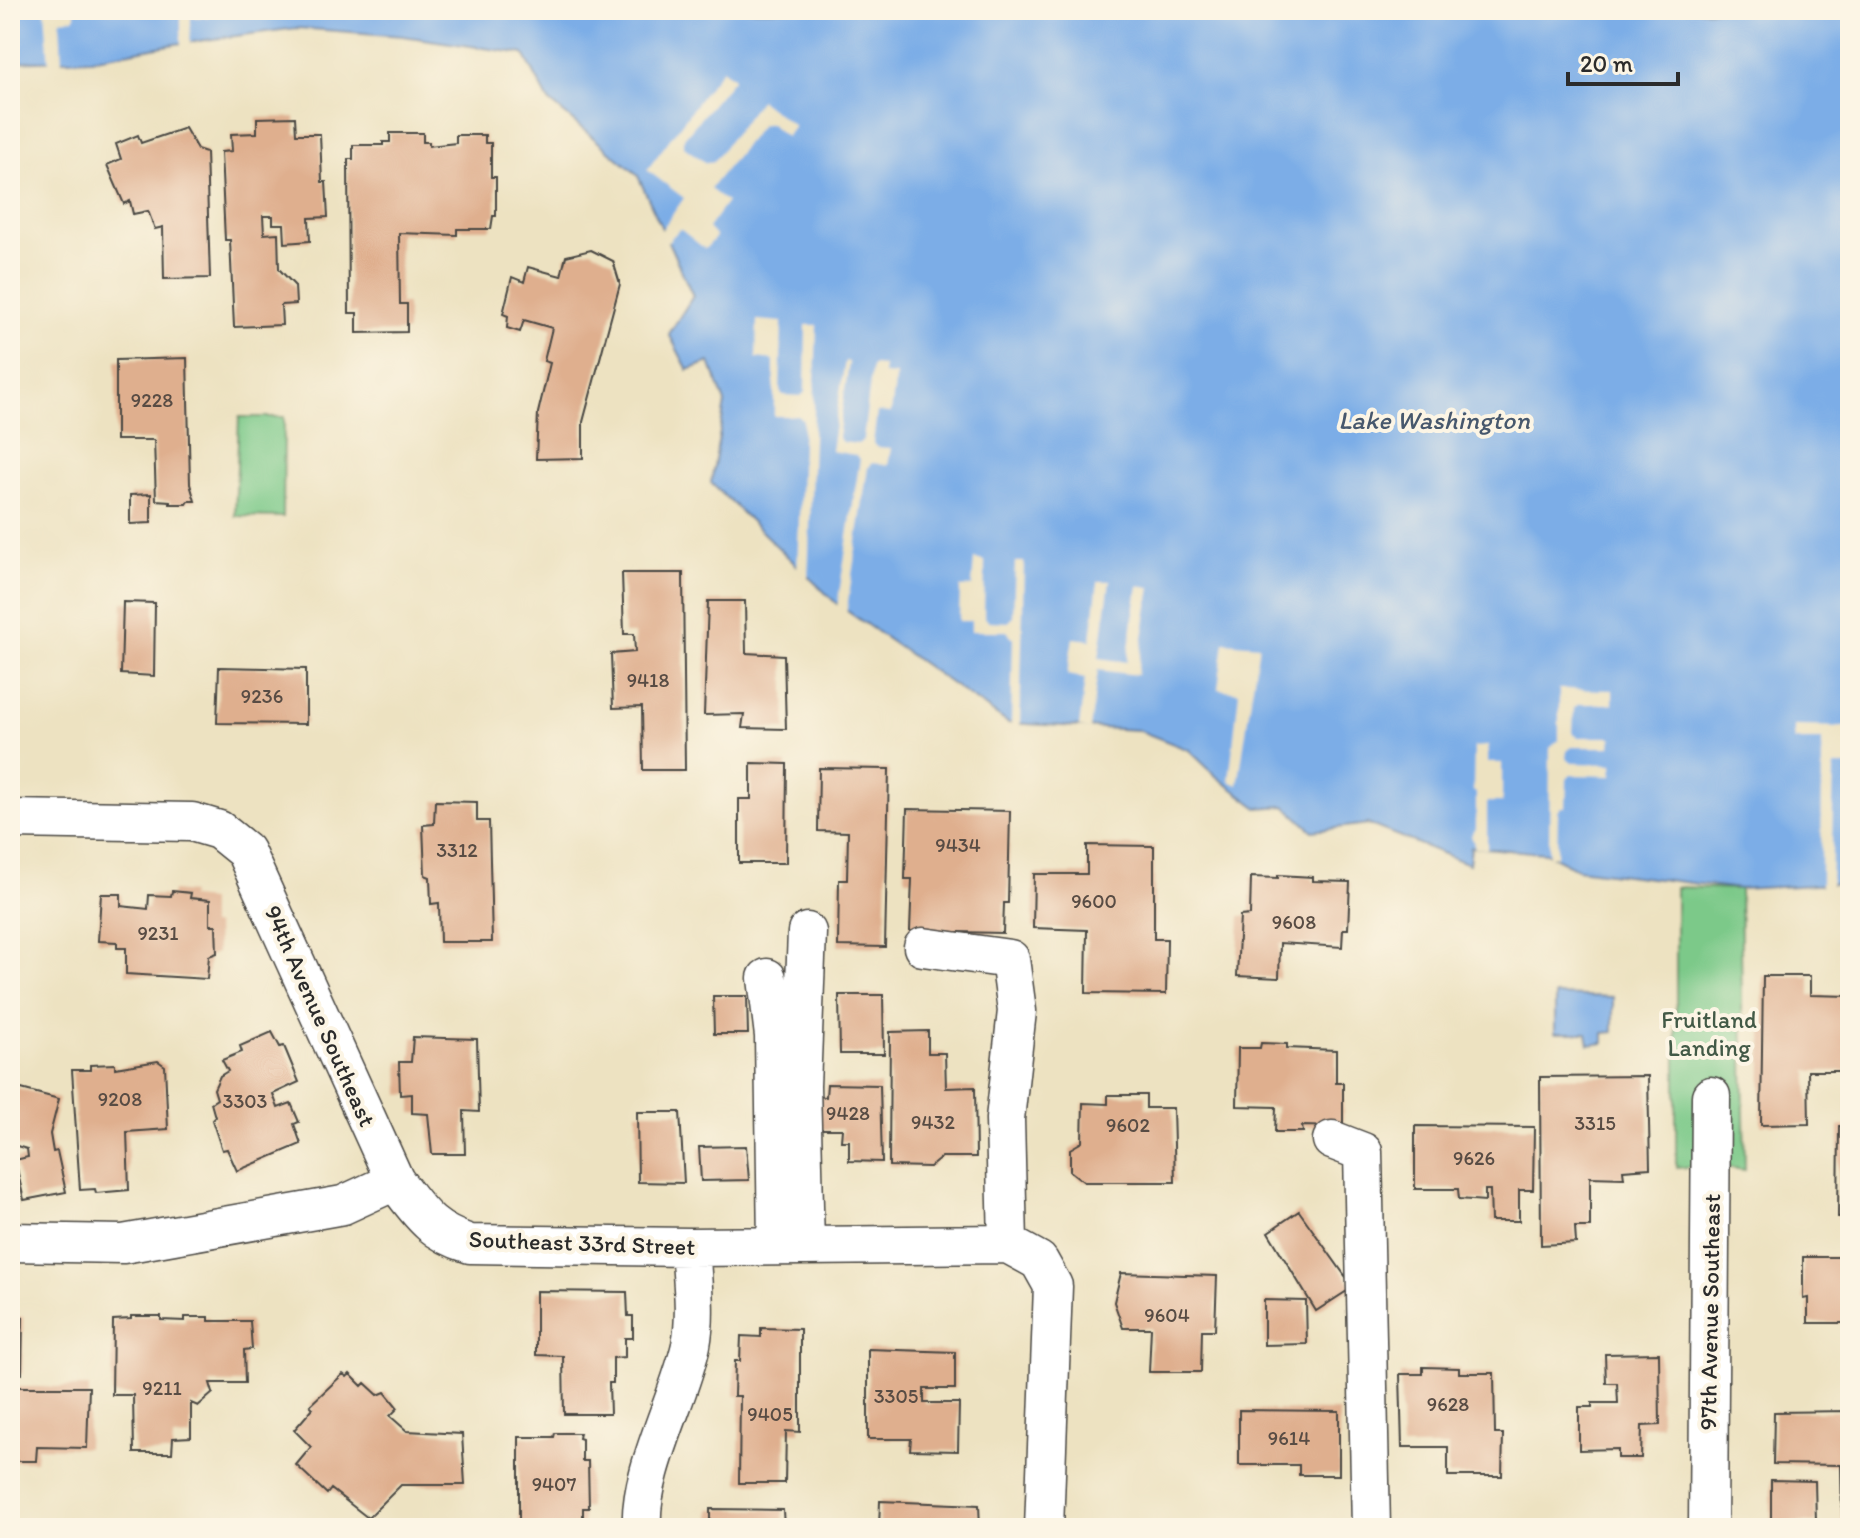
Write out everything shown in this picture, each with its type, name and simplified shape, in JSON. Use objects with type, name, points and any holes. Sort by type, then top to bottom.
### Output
[{"type":"street","name":"94th Avenue Southeast","points":[[10,819],[192,822],[219,830],[245,851],[395,1181]]},
{"type":"street","points":[[791,1246],[807,932]]},
{"type":"street","points":[[923,947],[1010,959],[1017,1011],[1005,1119],[1024,1253],[1053,1286],[1044,1528]]},
{"type":"street","points":[[767,978],[791,1246]]},
{"type":"street","name":"97th Avenue Southeast","points":[[1708,1528],[1711,1096]]},
{"type":"street","points":[[1332,1140],[1363,1152],[1371,1528]]},
{"type":"street","points":[[10,1242],[123,1244],[343,1205],[395,1181]]},
{"type":"street","name":"Southeast 33rd Street","points":[[395,1181],[428,1223],[450,1238],[470,1244],[791,1246],[1024,1253]]},
{"type":"street","points":[[642,1528],[645,1490],[690,1346],[694,1318],[690,1247]]},
{"type":"green space","points":[[239,417],[284,417],[283,517],[235,516]]},
{"type":"green space","name":"Fruitland Landing","points":[[1676,887],[1740,889],[1745,1170],[1712,1165],[1676,1168]]},
{"type":"water","name":"Lake Washington","points":[[10,10],[1850,10],[1850,883],[1740,889],[1577,869],[1546,853],[1471,847],[1469,864],[1368,824],[1313,831],[1285,806],[1258,808],[1217,777],[1189,750],[1138,730],[1008,723],[837,604],[711,483],[725,403],[710,362],[688,370],[669,334],[693,296],[637,174],[549,101],[524,54],[403,36],[297,28],[91,59],[10,62]]},
{"type":"water","points":[[1555,995],[1613,997],[1613,1032],[1604,1033],[1604,1043],[1589,1045],[1587,1033],[1555,1033]]},
{"type":"pier","points":[[45,10],[75,10],[75,18],[60,20],[62,64],[49,65]]},
{"type":"pier","points":[[181,10],[208,10],[208,17],[191,17],[190,46],[181,47]]},
{"type":"pier","points":[[722,69],[734,78],[684,138],[684,147],[706,163],[713,162],[760,100],[794,126],[786,137],[769,123],[761,125],[710,189],[727,202],[708,228],[716,237],[705,249],[680,229],[667,242],[660,232],[684,198],[647,170]]},
{"type":"pier","points":[[757,320],[782,322],[780,391],[783,395],[801,396],[805,392],[806,325],[817,325],[808,581],[797,571],[803,420],[798,416],[774,416],[774,360],[756,358]]},
{"type":"pier","points":[[845,361],[849,362],[838,437],[842,442],[858,444],[863,440],[872,365],[884,366],[883,374],[896,375],[891,413],[877,412],[873,443],[876,447],[891,448],[888,465],[872,463],[868,467],[846,615],[837,607],[860,459],[856,455],[831,451]]},
{"type":"pier","points":[[974,559],[985,561],[984,616],[988,621],[1008,622],[1013,616],[1015,562],[1024,562],[1020,726],[1011,725],[1013,638],[1007,631],[971,631],[971,621],[959,621],[960,587],[972,586]]},
{"type":"pier","points":[[1098,581],[1110,581],[1099,658],[1127,662],[1138,586],[1151,587],[1137,675],[1098,670],[1090,729],[1079,727],[1085,678],[1067,675],[1073,638],[1091,640]]},
{"type":"pier","points":[[1224,642],[1259,645],[1238,785],[1229,781],[1239,692],[1218,689]]},
{"type":"pier","points":[[1559,689],[1613,690],[1613,704],[1579,704],[1574,708],[1573,733],[1578,737],[1612,737],[1611,747],[1572,747],[1567,751],[1566,758],[1572,763],[1612,764],[1612,776],[1571,775],[1567,779],[1566,807],[1561,807],[1558,812],[1557,856],[1549,856],[1550,748],[1559,740]]},
{"type":"pier","points":[[1794,726],[1850,727],[1850,766],[1834,766],[1831,888],[1821,889],[1822,740],[1794,740]]},
{"type":"pier","points":[[1488,746],[1488,763],[1502,763],[1502,802],[1487,802],[1487,849],[1475,848],[1471,835],[1476,829],[1474,747]]},
{"type":"building","points":[[295,117],[296,134],[320,134],[322,182],[326,182],[328,217],[309,218],[310,241],[285,243],[284,224],[273,224],[273,216],[263,216],[264,234],[278,233],[279,269],[295,286],[296,304],[281,305],[282,325],[234,327],[230,240],[225,240],[221,152],[232,151],[231,134],[257,133],[257,118]]},
{"type":"building","points":[[185,128],[197,149],[206,152],[210,278],[164,279],[163,227],[155,229],[148,211],[133,214],[130,201],[124,204],[107,165],[121,159],[116,144],[138,135],[141,143]]},
{"type":"building","points":[[390,133],[423,133],[423,142],[429,142],[429,146],[456,143],[456,135],[485,135],[485,143],[491,143],[491,177],[496,177],[496,216],[493,216],[491,229],[457,229],[457,235],[399,233],[400,304],[407,304],[407,332],[357,333],[357,313],[349,313],[348,159],[353,159],[353,145],[383,145],[383,142],[390,142]]},
{"type":"building","points":[[591,250],[613,261],[620,284],[583,422],[583,458],[536,459],[538,413],[550,363],[544,361],[552,328],[524,320],[520,332],[507,328],[508,316],[503,314],[512,277],[524,282],[528,267],[561,276],[566,256]]},
{"type":"building","points":[[187,358],[190,484],[195,501],[170,504],[170,501],[156,500],[154,440],[116,440],[116,360]]},
{"type":"building","points":[[151,494],[151,523],[130,524],[130,495]]},
{"type":"building","points":[[622,573],[683,573],[685,770],[643,770],[642,707],[613,708],[611,654],[635,652],[634,634],[624,634]]},
{"type":"building","points":[[708,601],[745,601],[746,653],[784,655],[786,729],[742,728],[744,714],[704,715]]},
{"type":"building","points":[[123,602],[155,603],[154,676],[121,674]]},
{"type":"building","points":[[219,667],[306,669],[306,724],[217,723]]},
{"type":"building","points":[[751,763],[787,764],[786,863],[739,863],[739,799],[751,799]]},
{"type":"building","points":[[819,768],[889,769],[885,947],[838,946],[839,880],[847,880],[848,832],[818,831]]},
{"type":"building","points":[[435,801],[477,802],[477,821],[489,821],[492,942],[440,942],[439,903],[431,904],[430,877],[425,875],[423,825],[434,824]]},
{"type":"building","points":[[907,809],[1010,811],[1008,903],[1004,903],[1003,933],[910,931],[912,879],[905,879]]},
{"type":"building","points":[[1087,845],[1154,846],[1154,939],[1167,939],[1166,994],[1086,993],[1087,930],[1033,928],[1034,874],[1087,874]]},
{"type":"building","points":[[1278,875],[1313,877],[1313,881],[1350,882],[1348,929],[1343,929],[1342,947],[1280,943],[1279,978],[1237,976],[1240,916],[1250,915],[1251,877],[1278,878]]},
{"type":"building","points":[[172,891],[191,893],[190,898],[210,900],[210,925],[216,925],[217,953],[209,956],[207,979],[126,974],[126,948],[117,948],[117,942],[98,941],[101,894],[121,894],[121,906],[148,909],[149,895],[171,896]]},
{"type":"building","points":[[1763,976],[1810,976],[1810,995],[1850,996],[1850,1218],[1838,1218],[1839,1126],[1847,1126],[1847,1071],[1808,1071],[1809,1124],[1761,1125]]},
{"type":"building","points":[[839,995],[883,995],[884,1054],[840,1054]]},
{"type":"building","points":[[713,996],[747,996],[748,1034],[714,1034]]},
{"type":"building","points":[[928,1031],[928,1053],[945,1053],[946,1088],[975,1087],[976,1157],[942,1157],[930,1167],[889,1166],[890,1032]]},
{"type":"building","points":[[272,1032],[280,1047],[284,1046],[299,1082],[273,1094],[278,1108],[291,1103],[299,1122],[294,1124],[301,1144],[237,1171],[227,1149],[222,1150],[212,1120],[215,1117],[211,1103],[217,1099],[214,1089],[220,1076],[228,1071],[222,1060],[242,1052],[240,1046]]},
{"type":"building","points":[[413,1037],[477,1039],[479,1112],[464,1111],[465,1154],[432,1154],[428,1114],[412,1113],[412,1094],[400,1095],[399,1062],[411,1062]]},
{"type":"building","points":[[1261,1043],[1287,1044],[1287,1048],[1336,1050],[1336,1083],[1343,1083],[1343,1127],[1302,1126],[1303,1132],[1275,1132],[1276,1107],[1237,1106],[1238,1048],[1260,1048]]},
{"type":"building","points":[[158,1061],[165,1066],[168,1129],[127,1132],[129,1190],[96,1193],[95,1189],[80,1190],[72,1070],[90,1070],[90,1065],[115,1064],[115,1068]]},
{"type":"building","points":[[1648,1076],[1650,1168],[1623,1170],[1624,1178],[1590,1177],[1590,1227],[1575,1227],[1576,1243],[1541,1245],[1540,1077]]},
{"type":"building","points":[[827,1084],[880,1085],[882,1162],[849,1161],[849,1141],[841,1141],[842,1129],[815,1129],[814,1096],[826,1097]]},
{"type":"building","points":[[10,1086],[59,1099],[50,1134],[66,1192],[24,1200],[15,1160],[28,1157],[27,1149],[10,1144]]},
{"type":"building","points":[[1108,1095],[1146,1095],[1146,1108],[1173,1108],[1175,1182],[1084,1182],[1070,1171],[1070,1149],[1082,1142],[1083,1103],[1108,1104]]},
{"type":"building","points":[[637,1112],[680,1112],[684,1183],[638,1182]]},
{"type":"building","points":[[1415,1126],[1534,1127],[1533,1190],[1519,1190],[1519,1221],[1491,1221],[1490,1190],[1485,1190],[1485,1201],[1459,1199],[1458,1189],[1415,1189]]},
{"type":"building","points":[[746,1146],[749,1180],[701,1181],[699,1147]]},
{"type":"building","points":[[1299,1211],[1353,1287],[1316,1311],[1268,1232]]},
{"type":"building","points":[[1847,1239],[1850,1239],[1850,1323],[1808,1323],[1808,1298],[1803,1299],[1803,1257],[1847,1257]]},
{"type":"building","points":[[1121,1273],[1217,1276],[1215,1330],[1202,1330],[1201,1372],[1149,1372],[1151,1328],[1123,1328],[1114,1302]]},
{"type":"building","points":[[536,1291],[627,1292],[628,1316],[633,1316],[633,1338],[625,1338],[625,1357],[613,1358],[613,1383],[609,1383],[610,1414],[564,1414],[563,1356],[536,1355]]},
{"type":"building","points":[[1264,1300],[1306,1301],[1307,1344],[1264,1345]]},
{"type":"building","points":[[131,1316],[161,1316],[161,1320],[185,1321],[185,1317],[209,1317],[209,1321],[250,1321],[252,1349],[244,1350],[245,1383],[210,1383],[213,1393],[198,1406],[191,1403],[191,1437],[173,1438],[172,1453],[134,1453],[133,1395],[112,1395],[113,1320],[131,1319]]},
{"type":"building","points":[[10,1317],[23,1317],[22,1374],[10,1373]]},
{"type":"building","points":[[761,1328],[800,1329],[800,1432],[786,1431],[785,1483],[739,1483],[740,1396],[734,1396],[735,1361],[740,1361],[741,1336],[761,1337]]},
{"type":"building","points":[[868,1349],[955,1352],[955,1389],[924,1389],[924,1403],[959,1403],[958,1451],[910,1450],[911,1439],[868,1439]]},
{"type":"building","points":[[1659,1353],[1660,1425],[1642,1426],[1641,1458],[1618,1458],[1618,1449],[1579,1450],[1579,1407],[1592,1407],[1592,1403],[1618,1403],[1617,1383],[1606,1383],[1605,1354]]},
{"type":"building","points":[[1423,1367],[1459,1368],[1459,1373],[1494,1373],[1495,1434],[1503,1434],[1502,1476],[1448,1476],[1448,1447],[1402,1447],[1400,1374],[1423,1374]]},
{"type":"building","points":[[343,1374],[347,1377],[350,1374],[362,1386],[365,1383],[378,1395],[385,1392],[398,1408],[390,1416],[407,1431],[462,1434],[465,1485],[401,1485],[368,1518],[331,1489],[327,1494],[296,1465],[311,1447],[294,1430],[313,1408],[310,1405]]},
{"type":"building","points":[[10,1387],[89,1387],[87,1448],[37,1447],[36,1461],[10,1461]]},
{"type":"building","points":[[1239,1410],[1339,1411],[1339,1475],[1299,1475],[1299,1465],[1239,1465]]},
{"type":"building","points":[[1850,1411],[1850,1519],[1842,1519],[1841,1465],[1773,1464],[1774,1412]]},
{"type":"building","points":[[555,1433],[580,1433],[579,1438],[582,1439],[582,1461],[588,1461],[589,1508],[583,1508],[583,1528],[519,1528],[519,1437],[554,1437]]},
{"type":"building","points":[[1771,1480],[1815,1481],[1816,1523],[1771,1522]]},
{"type":"building","points":[[880,1501],[979,1505],[980,1528],[879,1528]]},
{"type":"building","points":[[710,1509],[783,1510],[784,1528],[710,1528]]}]
